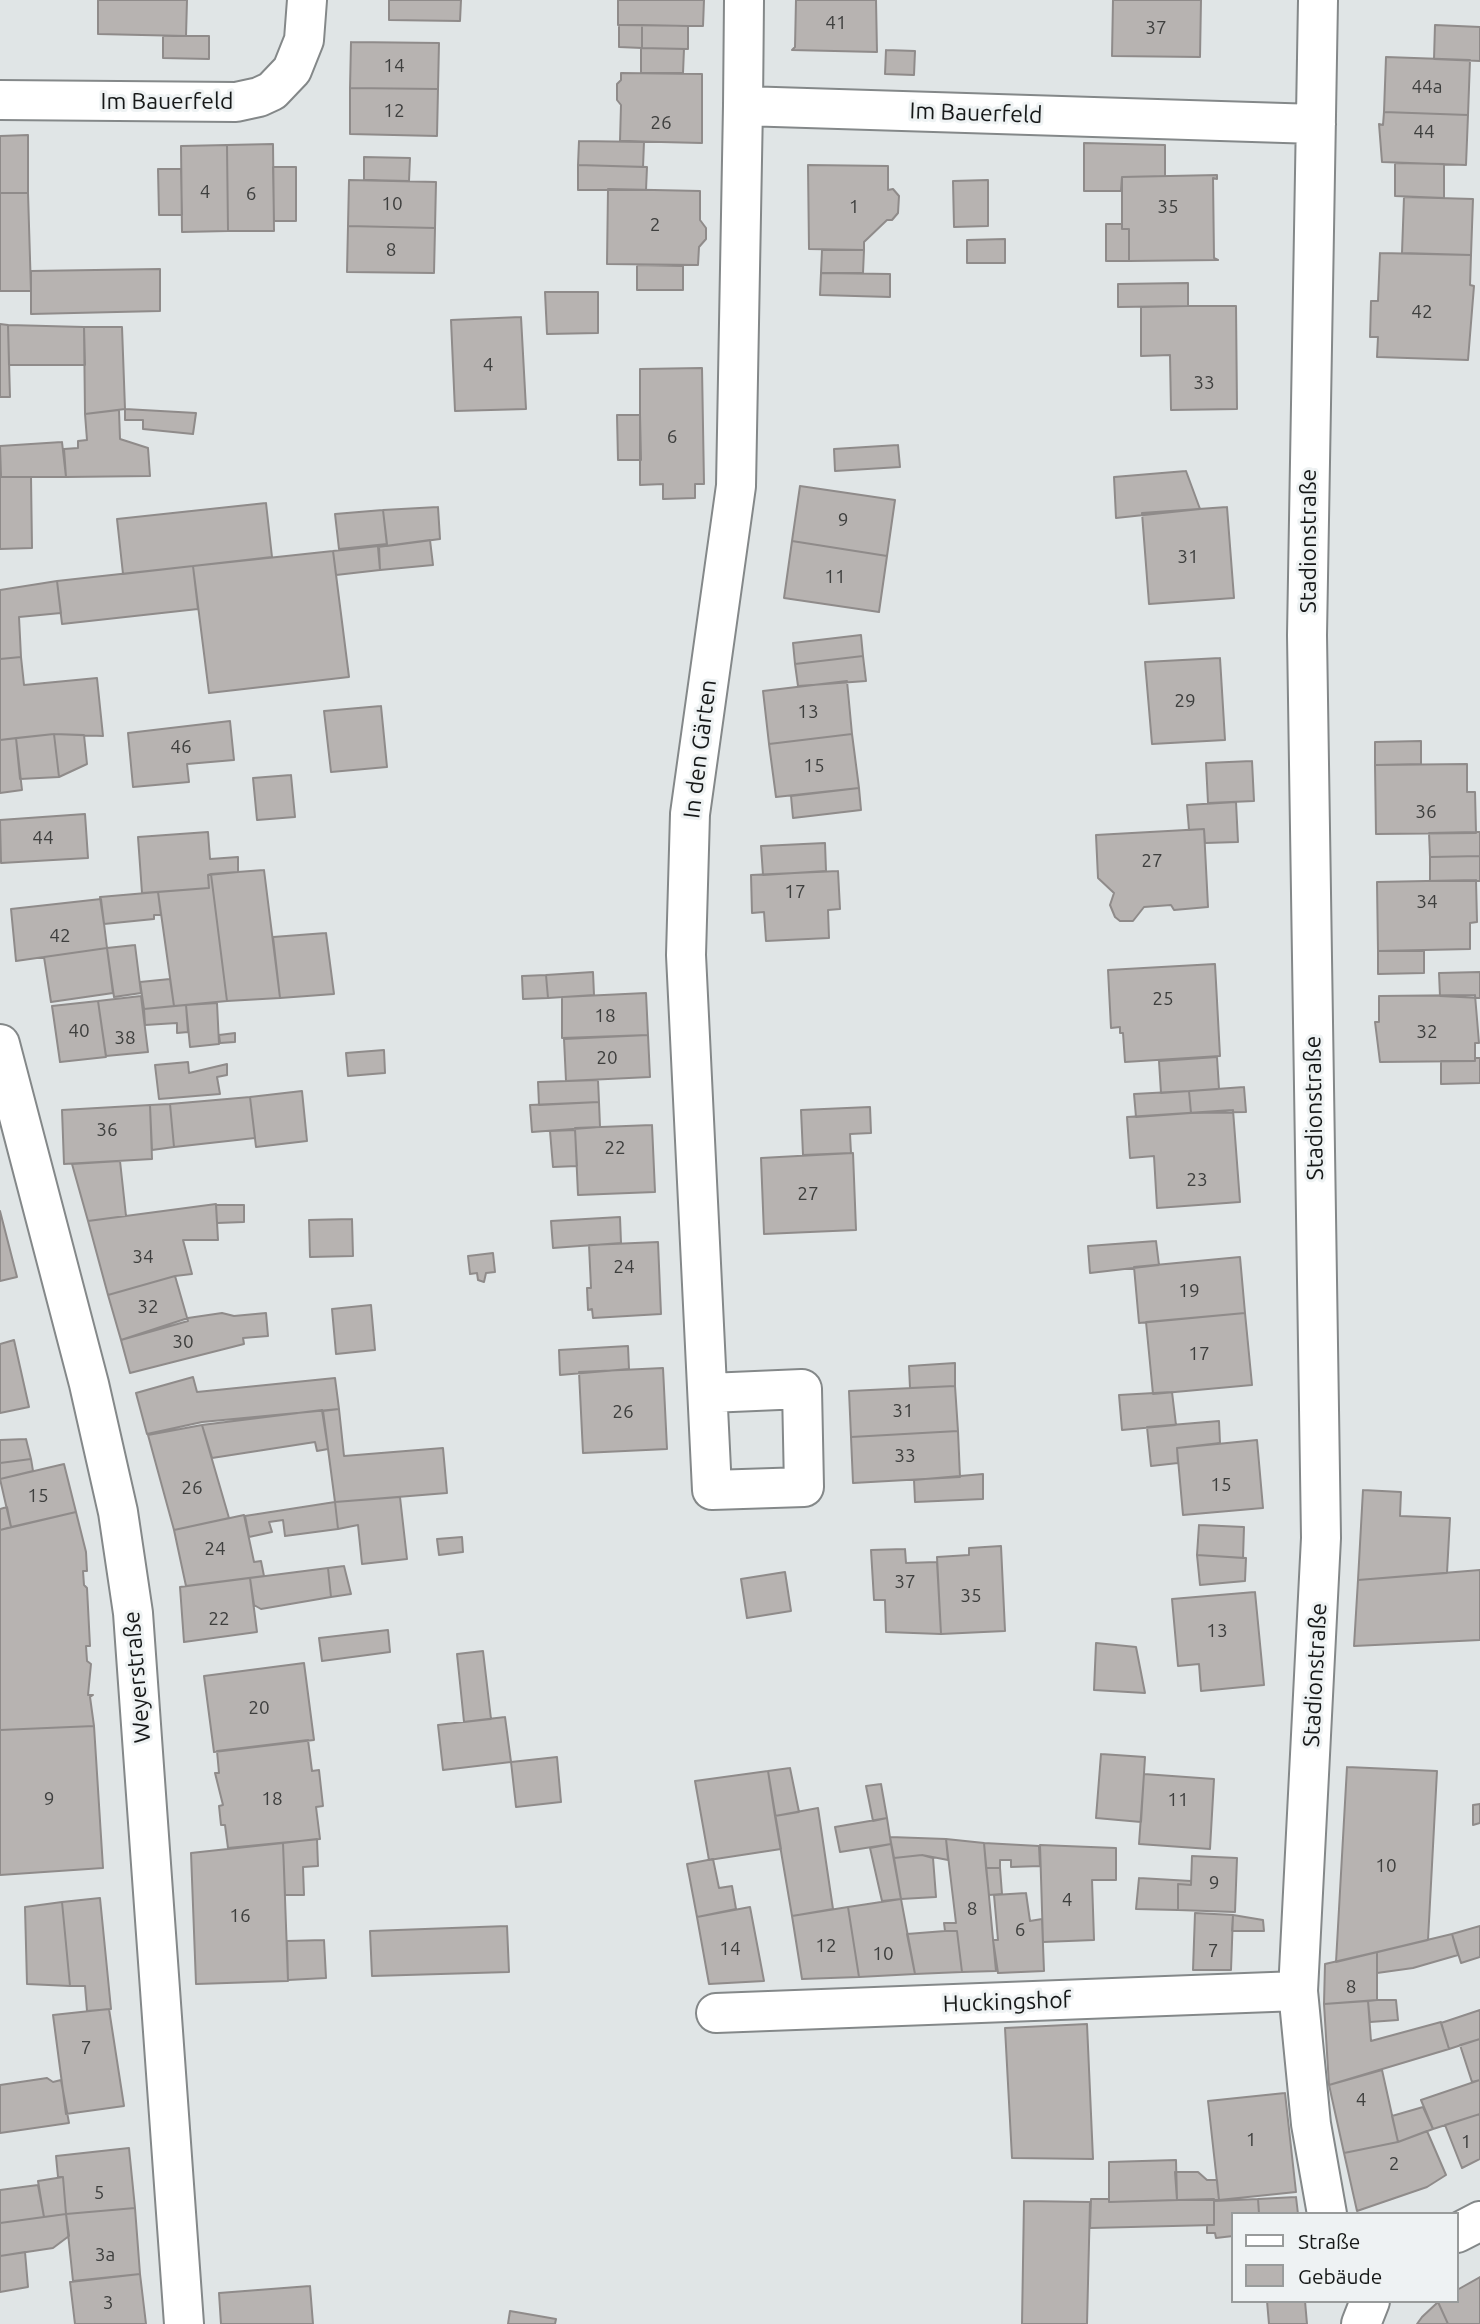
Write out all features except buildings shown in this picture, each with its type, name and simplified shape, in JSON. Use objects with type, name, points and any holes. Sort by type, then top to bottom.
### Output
[{"type":"street","name":"Im Bauerfeld","points":[[0,100],[236,102],[259,97],[272,91],[292,70],[304,40],[307,0]]},
{"type":"street","points":[[743,106],[744,0]]},
{"type":"street","name":"Stadionstraße","points":[[1318,0],[1307,635],[1321,1538],[1298,1991],[1311,2124],[1327,2212]]},
{"type":"street","name":"Im Bauerfeld","points":[[743,106],[1315,124]]},
{"type":"street","name":"In den Gärten","points":[[709,1393],[686,955],[686,884],[696,765],[736,486],[743,106]]},
{"type":"street","name":"Weyerstraße","points":[[0,1044],[89,1384],[118,1512],[133,1613],[184,2324]]},
{"type":"street","name":"Huckingshof","points":[[716,2013],[1298,1991]]},
{"type":"street","points":[[1459,2232],[1480,2221]]},
{"type":"street","points":[[1361,2324],[1369,2303]]}]
